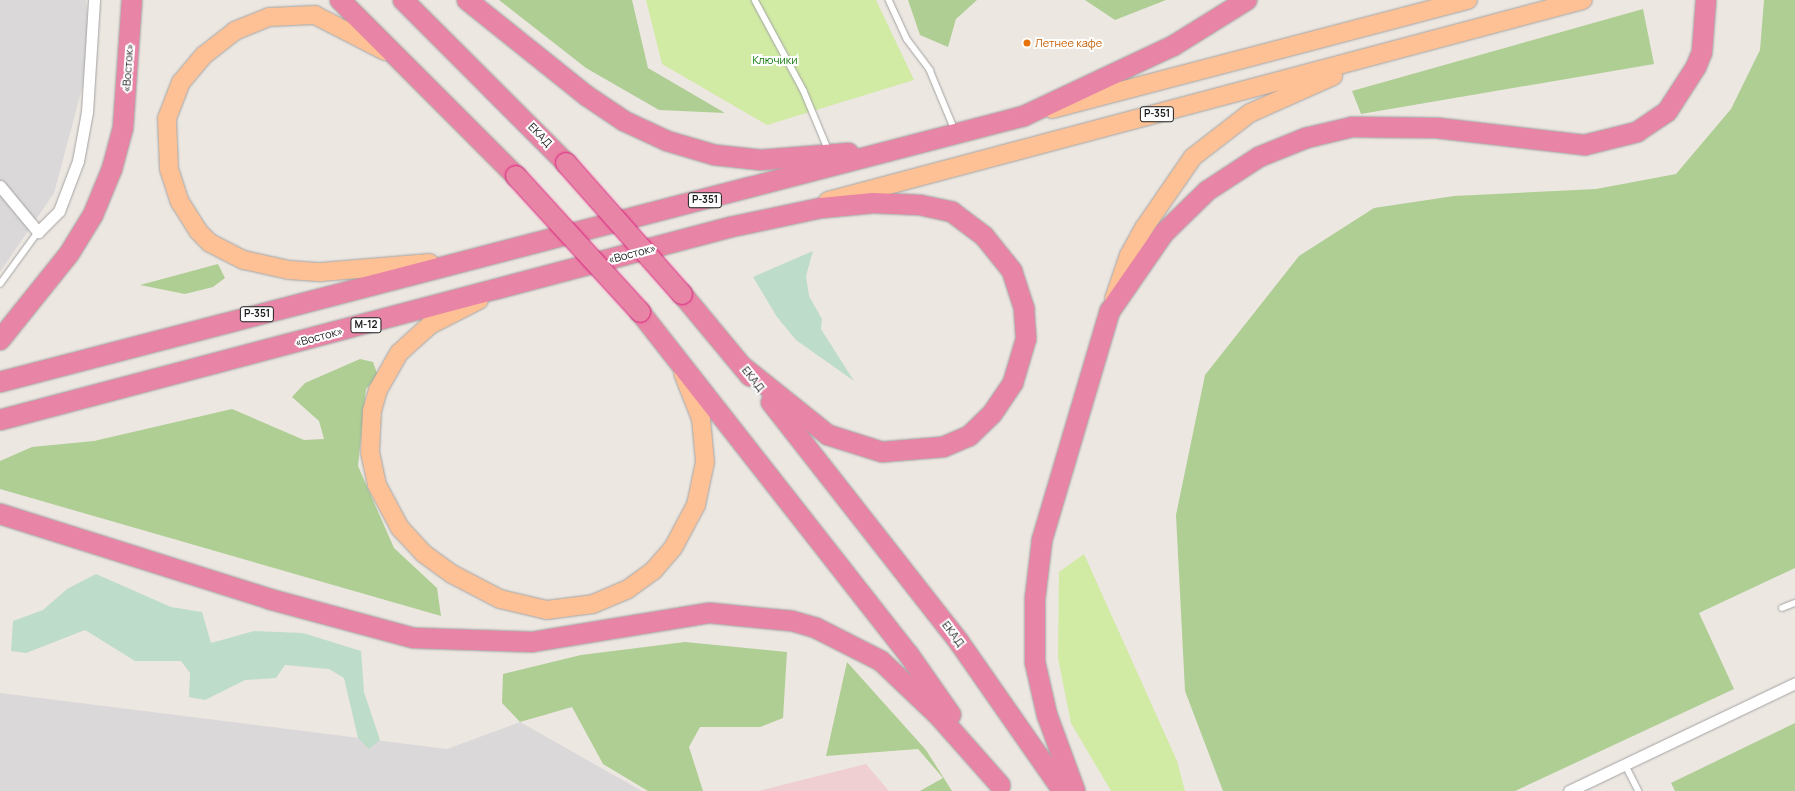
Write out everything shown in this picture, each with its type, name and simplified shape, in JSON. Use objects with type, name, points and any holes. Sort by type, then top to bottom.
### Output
[{"type":"highway","name":"«Восток»","points":[[0,340],[69,254],[92,215],[112,169],[123,128],[132,0]]},
{"type":"highway","points":[[340,0],[516,176],[660,335],[909,655],[1002,788]]},
{"type":"highway","name":"ЕКАД","points":[[404,0],[566,162],[682,294],[742,366],[960,642],[1063,791]]},
{"type":"highway","points":[[467,0],[581,92],[624,122],[667,141],[715,155],[761,160],[832,161],[896,150],[1024,116],[1173,46],[1247,0]]},
{"type":"highway","points":[[1075,791],[1047,715],[1035,662],[1035,599],[1042,540],[1110,311],[1164,233],[1207,191],[1259,157],[1306,138],[1352,127],[1391,126],[1585,145],[1637,132],[1667,112],[1696,67],[1702,52],[1706,0]]},
{"type":"highway","name":"Р-351","points":[[0,382],[832,161]]},
{"type":"highway","name":"«Восток»","points":[[0,420],[543,278],[730,227],[821,208],[873,203],[920,205],[952,212],[984,236],[1012,271],[1024,309],[1026,339],[1013,383],[992,414],[969,436],[943,447],[882,452],[828,435],[742,366]]},
{"type":"highway","points":[[0,514],[269,599],[414,638],[532,642],[710,613],[792,621],[816,628],[881,661],[938,715],[1002,788]]},
{"type":"main road","points":[[1024,116],[1468,0]]},
{"type":"main road","name":"Р-351","points":[[730,227],[1382,55],[1583,0]]},
{"type":"main road","points":[[407,66],[359,35],[315,15],[269,17],[223,38],[181,82],[168,119],[169,169],[188,218],[210,243],[227,252],[289,270],[372,270],[435,263],[513,246]]},
{"type":"main road","points":[[1110,311],[1129,255],[1144,228],[1193,157],[1250,113],[1382,55]]},
{"type":"main road","points":[[543,278],[466,305],[410,340],[378,390],[372,411],[373,470],[391,515],[423,552],[481,591],[524,606],[547,610],[593,604],[628,589],[654,571],[673,548],[700,494],[704,444],[690,386],[660,335]]},
{"type":"street","points":[[0,186],[38,232],[59,211],[78,161],[87,112],[94,0]]},
{"type":"street","points":[[1569,791],[1795,682]]},
{"type":"lane","points":[[755,0],[804,91],[832,161]]},
{"type":"lane","points":[[889,0],[907,39],[930,70],[957,134]]},
{"type":"lane","points":[[0,284],[38,232]]},
{"type":"lane","points":[[1782,608],[1795,603]]},
{"type":"lane","points":[[1625,764],[1639,791]]},
{"type":"shaded area","points":[[0,0],[86,0],[88,20],[83,85],[54,193],[0,272]]},
{"type":"shaded area","points":[[0,693],[447,749],[520,722],[642,791],[0,791]]},
{"type":"shaded area","points":[[866,764],[889,791],[758,791]]},
{"type":"green space","points":[[499,0],[632,0],[648,68],[725,113],[659,110],[586,68]]},
{"type":"green space","name":"Ключики","points":[[646,0],[876,0],[914,80],[767,125],[662,64]]},
{"type":"green space","points":[[908,0],[977,0],[956,19],[948,47],[920,35]]},
{"type":"green space","points":[[1085,0],[1166,0],[1115,20]]},
{"type":"green space","points":[[1764,0],[1795,0],[1795,568],[1699,613],[1734,689],[1515,791],[1223,791],[1185,691],[1176,515],[1205,375],[1299,256],[1374,208],[1454,196],[1596,189],[1676,174],[1731,109],[1760,50]]},
{"type":"green space","points":[[1643,9],[1654,64],[1361,114],[1352,91]]},
{"type":"green space","points":[[813,251],[806,276],[809,296],[822,319],[821,329],[854,381],[796,340],[777,317],[753,277]]},
{"type":"green space","points":[[218,264],[225,278],[213,287],[185,294],[140,285]]},
{"type":"green space","points":[[360,359],[373,362],[378,376],[366,389],[358,466],[394,548],[437,588],[441,616],[0,489],[0,461],[32,447],[94,441],[232,409],[304,440],[324,439],[319,421],[292,397],[305,383]]},
{"type":"green space","points":[[1084,554],[1177,761],[1185,791],[1111,791],[1071,723],[1058,658],[1059,572]]},
{"type":"green space","points":[[96,574],[171,607],[202,612],[211,643],[254,631],[303,633],[361,651],[364,692],[380,740],[369,749],[358,738],[344,678],[329,669],[285,665],[276,678],[245,680],[205,700],[189,697],[190,673],[181,661],[135,661],[85,630],[26,653],[11,651],[13,621],[43,610],[67,589]]},
{"type":"green space","points":[[685,642],[787,652],[783,718],[760,727],[700,727],[689,747],[703,791],[648,791],[603,764],[572,707],[520,722],[502,703],[503,674],[581,655]]},
{"type":"green space","points":[[847,662],[926,750],[952,791],[920,791],[943,778],[918,749],[826,756]]},
{"type":"green space","points":[[1795,723],[1795,791],[1675,791],[1671,783]]},
{"type":"place","name":"Летнее кафе","points":[[1027,43]]}]
